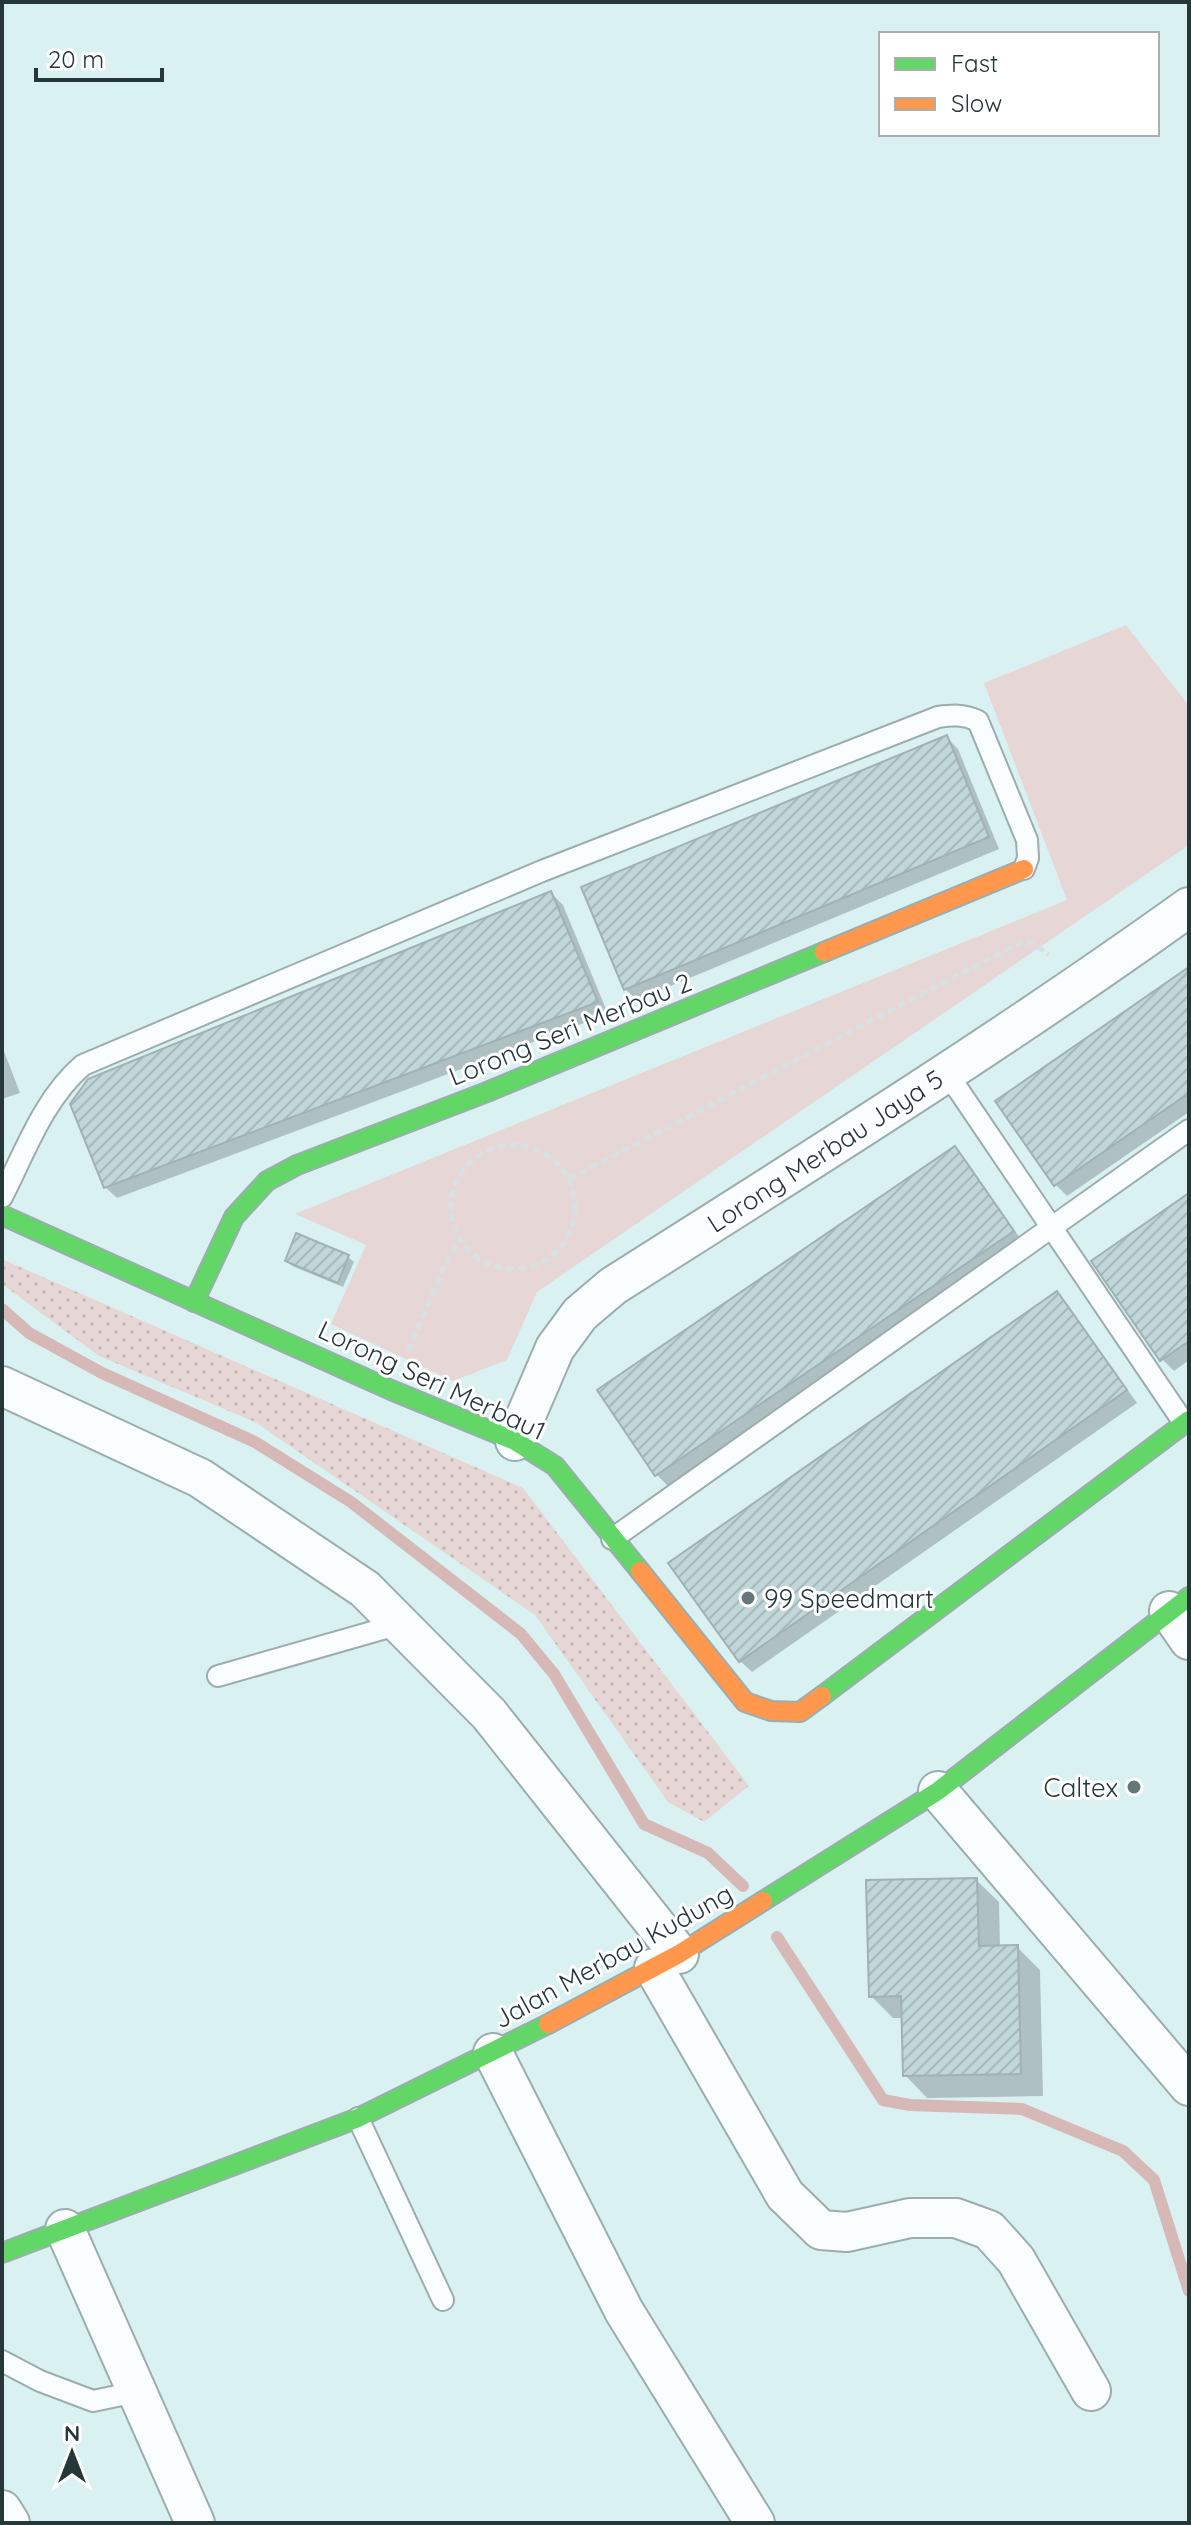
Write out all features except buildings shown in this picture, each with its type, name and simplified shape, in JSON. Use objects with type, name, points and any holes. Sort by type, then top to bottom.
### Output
[{"type":"street","name":"Lorong Seri Merbau 2","points":[[194,1302],[234,1217],[267,1181],[297,1165],[487,1092],[1024,869]]},
{"type":"street","name":"Lorong Merbau Jaya 5","points":[[515,1441],[555,1348],[580,1314],[613,1286],[947,1073],[1189,907]]},
{"type":"street","name":"Lorong Seri Merbau1","points":[[2,1215],[391,1390],[515,1441],[555,1466],[745,1702],[769,1712],[800,1712],[1186,1421]]},
{"type":"street","points":[[2,1386],[200,1478],[365,1589],[489,1714],[666,1961],[785,2195],[821,2230],[847,2232],[910,2218],[956,2218],[989,2230],[1016,2260],[1091,2391]]},
{"type":"street","name":"Jalan Merbau Kudung","points":[[2,2253],[358,2118],[493,2053],[666,1961],[938,1791],[1182,1616]]},
{"type":"street","points":[[938,1791],[1189,2086]]},
{"type":"street","points":[[493,2053],[624,2311],[755,2523]]},
{"type":"street","points":[[65,2229],[195,2523]]},
{"type":"street","points":[[2,2510],[10,2523]]},
{"type":"lane","points":[[2,1197],[54,1096],[83,1065],[542,871],[938,717],[968,716],[978,721],[1027,840],[1029,849],[1024,869]]},
{"type":"lane","points":[[947,1073],[1186,1421]]},
{"type":"lane","points":[[612,1539],[1189,1130]]},
{"type":"lane","points":[[218,1676],[400,1624]]},
{"type":"lane","points":[[358,2118],[443,2300]]},
{"type":"lane","points":[[2,2361],[40,2381],[93,2401],[136,2392]]},
{"type":"path","points":[[569,1179],[1023,941],[1034,944],[1085,981]]},
{"type":"path","points":[[521,1146],[540,1152],[557,1163],[569,1179],[574,1197],[574,1216],[569,1234],[558,1249],[543,1261],[526,1268],[507,1269],[488,1264],[472,1254],[460,1240],[452,1221],[453,1192],[467,1165],[482,1153],[501,1147],[521,1146]]},
{"type":"path","points":[[391,1390],[446,1263],[460,1240]]},
{"type":"shaded area","points":[[1126,625],[1189,706],[1189,845],[537,1292],[507,1360],[453,1381],[331,1324],[366,1245],[295,1214],[1067,900],[984,683]]},
{"type":"shaded area","points":[[2,1259],[523,1488],[749,1786],[704,1822],[668,1802],[535,1615],[255,1422],[99,1356],[2,1284]]},
{"type":"waterway","points":[[2,1309],[29,1333],[102,1373],[255,1442],[351,1502],[521,1634],[554,1674],[644,1824],[708,1853],[743,1886]]},
{"type":"waterway","points":[[777,1937],[883,2100],[910,2105],[1022,2109],[1123,2151],[1154,2180],[1189,2291]]},
{"type":"traffic: fast","points":[[194,1302],[234,1217],[267,1181],[297,1165],[487,1092],[824,952]]},
{"type":"traffic: fast","points":[[2,1215],[391,1390],[515,1441],[555,1466],[640,1571]]},
{"type":"traffic: fast","points":[[822,1696],[1189,1420]]},
{"type":"traffic: fast","points":[[763,1901],[938,1791],[1189,1597]]},
{"type":"traffic: fast","points":[[2,2253],[358,2118],[548,2024]]},
{"type":"traffic: slow","points":[[824,952],[1024,869]]},
{"type":"traffic: slow","points":[[640,1571],[745,1702],[771,1711],[800,1712],[822,1696]]},
{"type":"traffic: slow","points":[[548,2024],[679,1954],[763,1901]]},
{"type":"place","name":"99 Speedmart","points":[[748,1598]]},
{"type":"place","name":"Caltex","points":[[1134,1787]]}]
